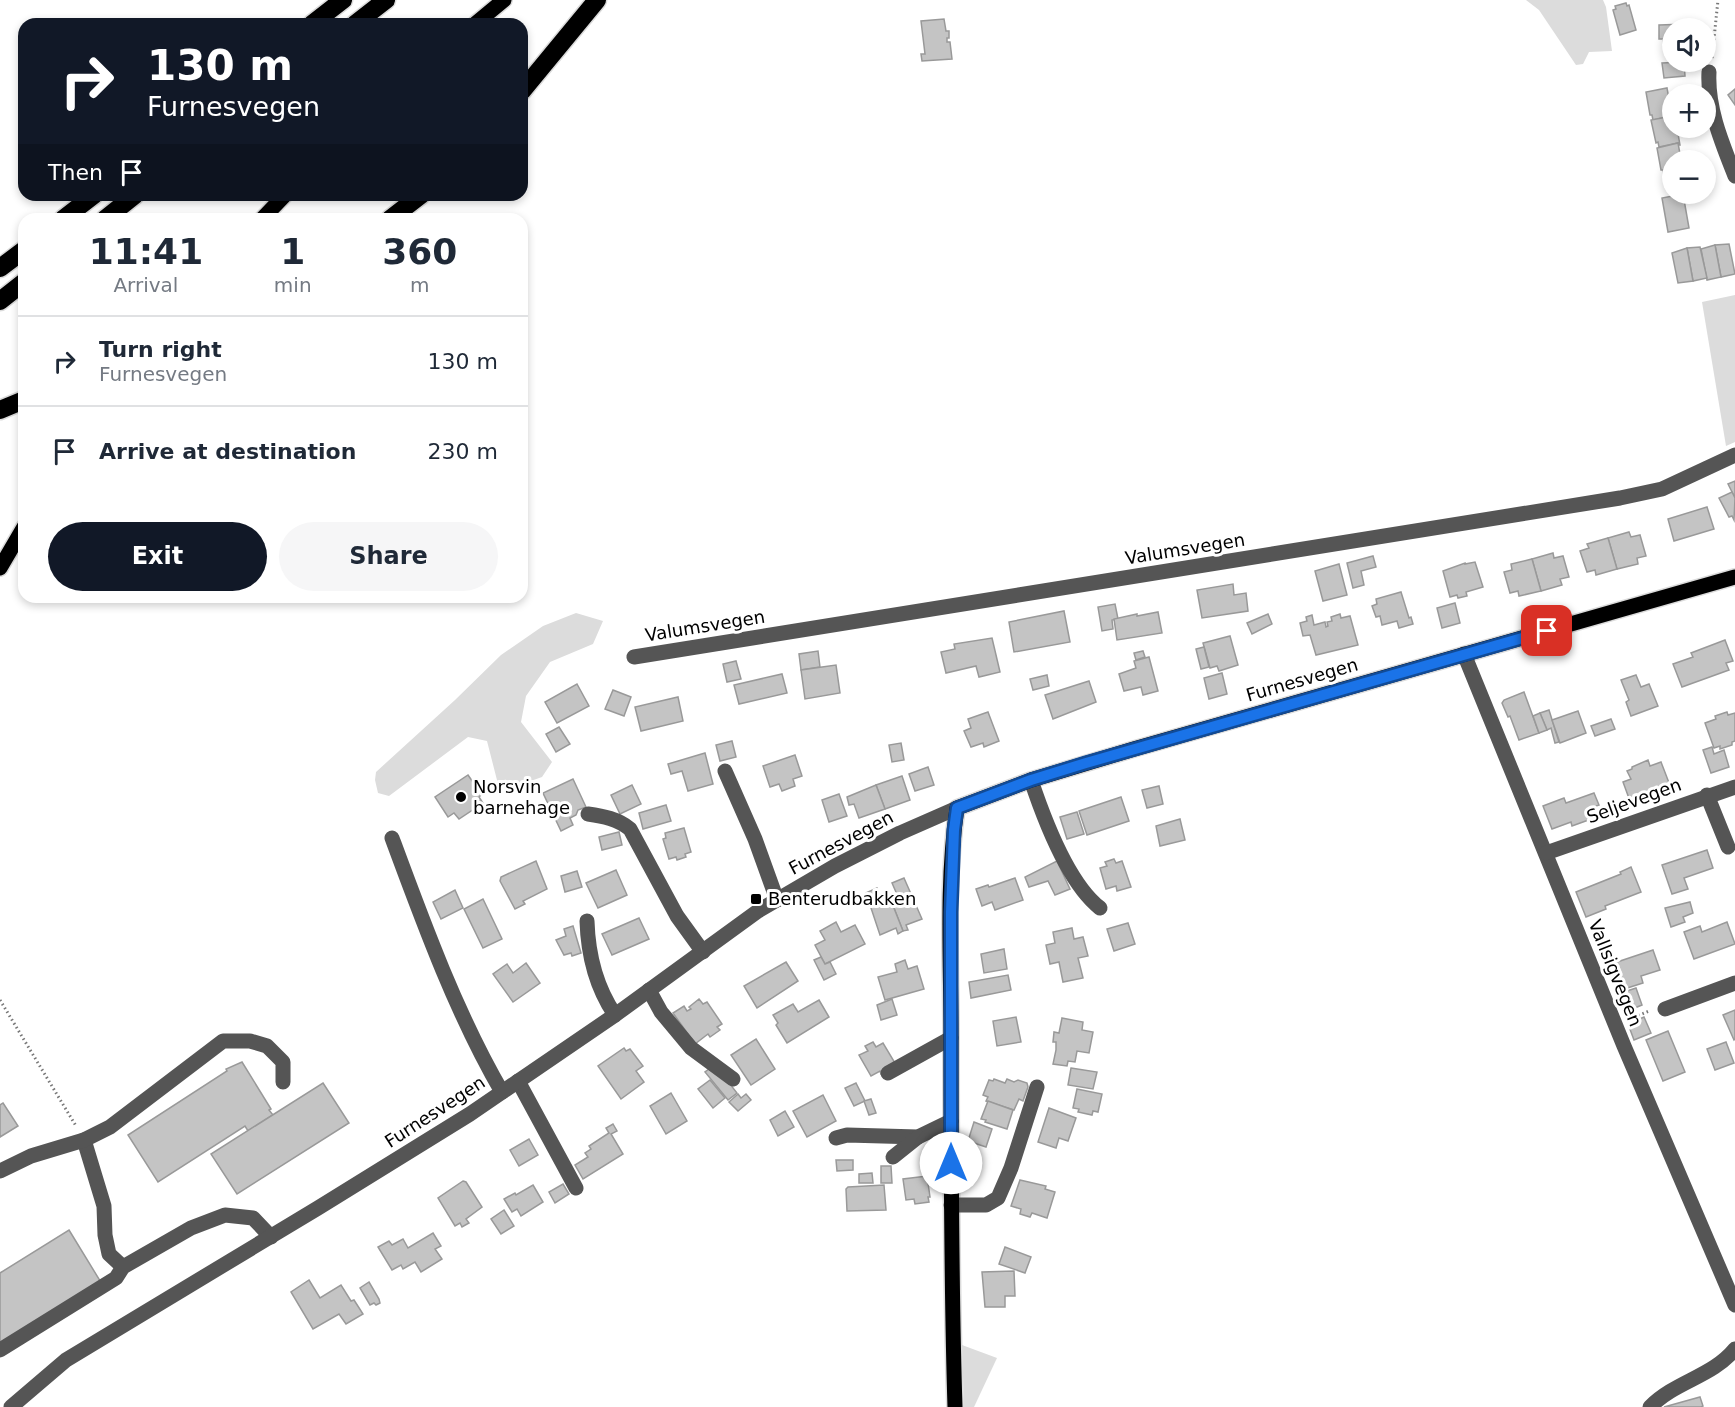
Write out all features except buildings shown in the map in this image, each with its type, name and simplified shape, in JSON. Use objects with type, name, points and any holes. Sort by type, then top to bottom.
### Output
[{"type":"highway","points":[[320,18],[343,0]]},
{"type":"highway","points":[[363,18],[386,0]]},
{"type":"highway","points":[[528,84],[597,0]]},
{"type":"highway","points":[[71,213],[86,201]]},
{"type":"highway","points":[[112,213],[128,201]]},
{"type":"highway","points":[[398,213],[413,201]]},
{"type":"highway","points":[[0,268],[18,254]]},
{"type":"highway","points":[[0,301],[18,287]]},
{"type":"highway","points":[[0,410],[18,402]]},
{"type":"main road","points":[[482,18],[504,0]]},
{"type":"main road","points":[[268,213],[279,201]]},
{"type":"main road","points":[[0,568],[18,537]]},
{"type":"main road","name":"Furnesvegen","points":[[957,808],[1031,780],[1230,720],[1735,577]]},
{"type":"main road","points":[[955,1407],[951,1205],[951,912],[957,808]]},
{"type":"street","points":[[1709,72],[1708,86],[1711,105],[1735,176]]},
{"type":"street","name":"Valumsvegen","points":[[634,657],[1620,498],[1662,489],[1735,455]]},
{"type":"street","name":"Vallsigvegen","points":[[1464,654],[1615,1024],[1735,1305]]},
{"type":"street","points":[[725,771],[755,839],[777,900]]},
{"type":"street","points":[[1031,780],[1048,823],[1078,886],[1089,900],[1100,908]]},
{"type":"street","name":"Seljevegen","points":[[1546,853],[1735,787]]},
{"type":"street","points":[[1707,795],[1728,847]]},
{"type":"street","name":"Furnesvegen","points":[[11,1407],[66,1360],[271,1237],[502,1092],[615,1016],[758,911],[835,866],[957,808]]},
{"type":"street","points":[[588,814],[620,822],[630,829],[677,916],[703,952]]},
{"type":"street","points":[[392,838],[417,905],[472,1035],[502,1092]]},
{"type":"street","points":[[587,921],[587,938],[596,975],[603,998],[615,1016]]},
{"type":"street","points":[[1665,1009],[1735,983]]},
{"type":"street","points":[[649,990],[661,1012],[692,1048],[734,1078]]},
{"type":"street","points":[[888,1073],[951,1038]]},
{"type":"street","points":[[0,1171],[31,1156],[84,1140],[110,1127],[223,1041],[250,1041],[267,1046],[283,1062],[283,1082]]},
{"type":"street","points":[[518,1081],[576,1188]]},
{"type":"street","points":[[951,1205],[986,1205],[998,1198],[1011,1168],[1037,1088]]},
{"type":"street","points":[[892,1157],[918,1137],[951,1121]]},
{"type":"street","points":[[836,1138],[847,1135],[918,1137]]},
{"type":"street","points":[[84,1140],[104,1206],[105,1235],[109,1254],[123,1267]]},
{"type":"street","points":[[0,1350],[116,1278],[123,1267],[191,1228],[225,1215],[253,1218],[271,1237]]},
{"type":"street","points":[[1650,1407],[1670,1390],[1725,1362],[1735,1350]]},
{"type":"path","points":[[1716,18],[1718,0]]},
{"type":"path","points":[[0,1000],[84,1140]]},
{"type":"path","points":[[1615,1024],[1654,1009],[1665,1009]]},
{"type":"shaded area","points":[[1526,0],[1603,0],[1612,51],[1589,52],[1583,64],[1576,65],[1539,10]]},
{"type":"shaded area","points":[[1735,295],[1735,442],[1726,446],[1702,302]]},
{"type":"shaded area","points":[[576,613],[603,621],[593,644],[550,662],[526,696],[521,722],[552,762],[542,777],[511,788],[498,784],[487,741],[468,737],[389,796],[378,793],[376,772],[501,655],[543,626]]},
{"type":"shaded area","points":[[962,1345],[997,1358],[974,1407],[964,1407]]},
{"type":"place","name":"Norsvin barnehage","points":[[461,797]]},
{"type":"place","name":"Benterudbakken","points":[[756,899]]},
{"type":"route","points":[[951,1163],[951,912],[957,808],[1031,780],[1086,763],[1547,631]]}]
